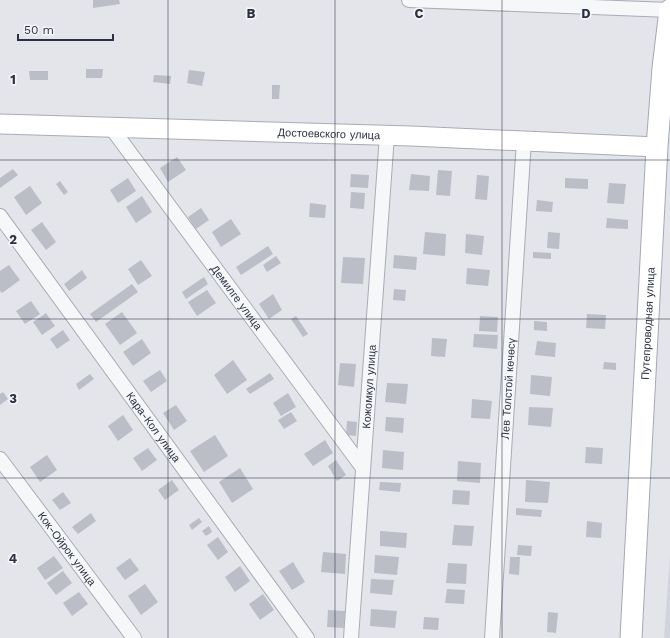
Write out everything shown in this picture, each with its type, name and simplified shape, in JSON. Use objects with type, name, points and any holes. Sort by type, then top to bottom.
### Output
[{"type":"main road","name":"Путепроводная улица","points":[[631,638],[657,147],[663,68],[670,10]]},
{"type":"street","points":[[409,0],[670,10]]},
{"type":"street","name":"Достоевского улица","points":[[0,124],[387,135],[657,147]]},
{"type":"street","name":"Демилге улица","points":[[110,126],[363,468]]},
{"type":"street","name":"Кожомкул улица","points":[[351,638],[387,135]]},
{"type":"street","name":"Лев Толстой көчөсү","points":[[492,638],[524,140]]},
{"type":"street","name":"Кара-Кол улица","points":[[0,216],[307,638]]},
{"type":"street","name":"Кок-Ойрок улица","points":[[0,459],[134,638]]},
{"type":"shaded area","points":[[670,555],[670,638],[664,638]]},
{"type":"building","points":[[93,0],[119,0],[120,4],[93,8]]},
{"type":"building","points":[[86,69],[103,69],[102,78],[86,78]]},
{"type":"building","points":[[189,70],[205,72],[202,86],[187,83]]},
{"type":"building","points":[[29,71],[48,71],[48,80],[30,80]]},
{"type":"building","points":[[154,75],[171,76],[170,84],[153,82]]},
{"type":"building","points":[[272,85],[280,85],[279,99],[272,99]]},
{"type":"building","points":[[177,157],[186,170],[168,182],[160,168]]},
{"type":"building","points":[[13,169],[18,175],[0,188],[0,178]]},
{"type":"building","points":[[438,170],[452,171],[450,196],[436,195]]},
{"type":"building","points":[[351,174],[369,175],[368,188],[350,187]]},
{"type":"building","points":[[411,174],[430,176],[429,191],[409,190]]},
{"type":"building","points":[[477,175],[489,176],[487,200],[475,199]]},
{"type":"building","points":[[128,178],[136,191],[118,203],[110,190]]},
{"type":"building","points":[[565,178],[588,179],[588,189],[565,188]]},
{"type":"building","points":[[60,181],[68,192],[64,195],[56,184]]},
{"type":"building","points":[[609,183],[626,184],[624,204],[607,203]]},
{"type":"building","points":[[30,186],[42,203],[26,215],[14,197]]},
{"type":"building","points":[[351,192],[365,193],[364,209],[350,208]]},
{"type":"building","points":[[142,196],[152,212],[136,223],[126,207]]},
{"type":"building","points":[[537,200],[553,202],[552,212],[536,211]]},
{"type":"building","points":[[310,203],[326,205],[325,218],[309,217]]},
{"type":"building","points":[[201,208],[209,220],[196,229],[188,217]]},
{"type":"building","points":[[607,218],[628,220],[628,229],[606,228]]},
{"type":"building","points":[[231,219],[241,234],[221,247],[212,232]]},
{"type":"building","points":[[42,222],[56,242],[46,250],[31,230]]},
{"type":"building","points":[[425,232],[446,234],[445,256],[423,254]]},
{"type":"building","points":[[548,232],[560,233],[559,249],[547,248]]},
{"type":"building","points":[[466,234],[484,236],[482,255],[465,253]]},
{"type":"building","points":[[268,246],[273,254],[241,275],[236,267]]},
{"type":"building","points":[[533,252],[551,253],[551,259],[533,258]]},
{"type":"building","points":[[394,255],[417,257],[416,270],[393,268]]},
{"type":"building","points":[[276,256],[281,263],[267,272],[263,265]]},
{"type":"building","points":[[343,257],[365,258],[363,284],[341,283]]},
{"type":"building","points":[[141,260],[152,276],[138,285],[128,269]]},
{"type":"building","points":[[9,265],[20,280],[2,293],[0,291],[0,271]]},
{"type":"building","points":[[467,268],[490,270],[488,286],[466,284]]},
{"type":"building","points":[[82,270],[87,278],[69,291],[64,284]]},
{"type":"building","points":[[204,277],[208,284],[186,299],[182,292]]},
{"type":"building","points":[[132,284],[138,292],[96,322],[90,314]]},
{"type":"building","points":[[394,289],[406,290],[405,301],[393,300]]},
{"type":"building","points":[[207,290],[216,303],[197,316],[188,302]]},
{"type":"building","points":[[273,294],[282,310],[269,319],[259,304]]},
{"type":"building","points":[[31,301],[40,314],[25,324],[16,311]]},
{"type":"building","points":[[122,312],[137,333],[120,345],[105,324]]},
{"type":"building","points":[[46,313],[55,326],[42,335],[33,322]]},
{"type":"building","points":[[587,314],[606,315],[605,329],[586,328]]},
{"type":"building","points":[[296,316],[308,334],[303,337],[291,319]]},
{"type":"building","points":[[480,316],[498,317],[497,332],[479,331]]},
{"type":"building","points":[[534,321],[547,322],[547,331],[534,330]]},
{"type":"building","points":[[63,330],[70,340],[57,349],[50,339]]},
{"type":"building","points":[[474,334],[498,335],[497,349],[473,347]]},
{"type":"building","points":[[432,338],[447,339],[445,357],[431,356]]},
{"type":"building","points":[[142,339],[151,353],[133,366],[123,352]]},
{"type":"building","points":[[537,341],[556,343],[555,357],[535,355]]},
{"type":"building","points":[[233,360],[247,380],[227,394],[214,375]]},
{"type":"building","points":[[604,362],[616,363],[616,370],[603,369]]},
{"type":"building","points":[[340,363],[356,364],[354,387],[338,385]]},
{"type":"building","points":[[160,370],[167,381],[151,392],[143,381]]},
{"type":"building","points":[[270,373],[274,379],[250,394],[246,389]]},
{"type":"building","points":[[90,374],[94,379],[79,390],[76,384]]},
{"type":"building","points":[[531,375],[552,377],[550,396],[530,394]]},
{"type":"building","points":[[387,383],[408,384],[406,404],[385,402]]},
{"type":"building","points":[[3,392],[8,399],[0,405],[0,394]]},
{"type":"building","points":[[288,393],[296,407],[281,416],[273,403]]},
{"type":"building","points":[[472,399],[492,401],[490,419],[471,418]]},
{"type":"building","points":[[176,405],[187,421],[174,430],[163,413]]},
{"type":"building","points":[[529,407],[553,408],[551,427],[528,425]]},
{"type":"building","points":[[291,412],[297,421],[284,429],[278,420]]},
{"type":"building","points":[[123,415],[133,430],[118,441],[108,426]]},
{"type":"building","points":[[386,417],[404,418],[403,433],[385,431]]},
{"type":"building","points":[[347,421],[357,422],[356,436],[346,435]]},
{"type":"building","points":[[215,435],[228,456],[204,472],[190,451]]},
{"type":"building","points":[[325,440],[333,453],[313,466],[304,454]]},
{"type":"building","points":[[586,447],[603,448],[602,464],[585,463]]},
{"type":"building","points":[[148,448],[157,460],[142,471],[133,458]]},
{"type":"building","points":[[383,450],[404,452],[403,470],[382,468]]},
{"type":"building","points":[[47,455],[57,470],[40,482],[30,467]]},
{"type":"building","points":[[336,460],[346,475],[337,481],[328,466]]},
{"type":"building","points":[[458,461],[481,463],[480,483],[457,481]]},
{"type":"building","points":[[240,468],[253,489],[232,503],[219,482]]},
{"type":"building","points":[[172,480],[179,490],[165,500],[158,490]]},
{"type":"building","points":[[526,480],[550,482],[548,503],[525,502]]},
{"type":"building","points":[[380,482],[401,483],[400,492],[379,490]]},
{"type":"building","points":[[453,490],[470,491],[469,505],[452,504]]},
{"type":"building","points":[[63,492],[71,503],[60,510],[52,500]]},
{"type":"building","points":[[516,508],[542,510],[541,517],[516,515]]},
{"type":"building","points":[[91,513],[96,521],[78,534],[72,527]]},
{"type":"building","points":[[199,518],[202,522],[192,530],[189,525]]},
{"type":"building","points":[[587,521],[602,523],[601,538],[586,537]]},
{"type":"building","points":[[454,525],[474,526],[472,546],[452,545]]},
{"type":"building","points":[[209,526],[212,532],[206,536],[202,531]]},
{"type":"building","points":[[380,531],[407,533],[406,548],[380,546]]},
{"type":"building","points":[[218,537],[228,552],[218,560],[207,545]]},
{"type":"building","points":[[518,545],[532,546],[531,556],[517,555]]},
{"type":"building","points":[[323,552],[346,554],[345,574],[321,572]]},
{"type":"building","points":[[375,555],[399,557],[397,575],[374,573]]},
{"type":"building","points":[[54,556],[63,568],[45,580],[37,568]]},
{"type":"building","points":[[510,557],[520,557],[519,575],[509,574]]},
{"type":"building","points":[[130,558],[139,570],[125,580],[116,568]]},
{"type":"building","points":[[293,562],[305,582],[292,590],[279,571]]},
{"type":"building","points":[[448,563],[467,564],[466,584],[446,583]]},
{"type":"building","points":[[240,566],[250,581],[235,592],[225,577]]},
{"type":"building","points":[[63,571],[72,583],[56,595],[47,583]]},
{"type":"building","points":[[371,579],[394,580],[392,595],[370,593]]},
{"type":"building","points":[[145,584],[158,602],[141,615],[128,596]]},
{"type":"building","points":[[447,589],[465,590],[464,604],[445,603]]},
{"type":"building","points":[[79,592],[88,604],[72,616],[63,603]]},
{"type":"building","points":[[263,594],[274,610],[260,620],[249,604]]},
{"type":"building","points":[[371,609],[397,611],[395,628],[370,626]]},
{"type":"building","points":[[328,610],[345,611],[344,628],[327,627]]},
{"type":"building","points":[[548,612],[558,613],[556,633],[547,632]]},
{"type":"building","points":[[424,617],[439,618],[438,630],[423,629]]}]
